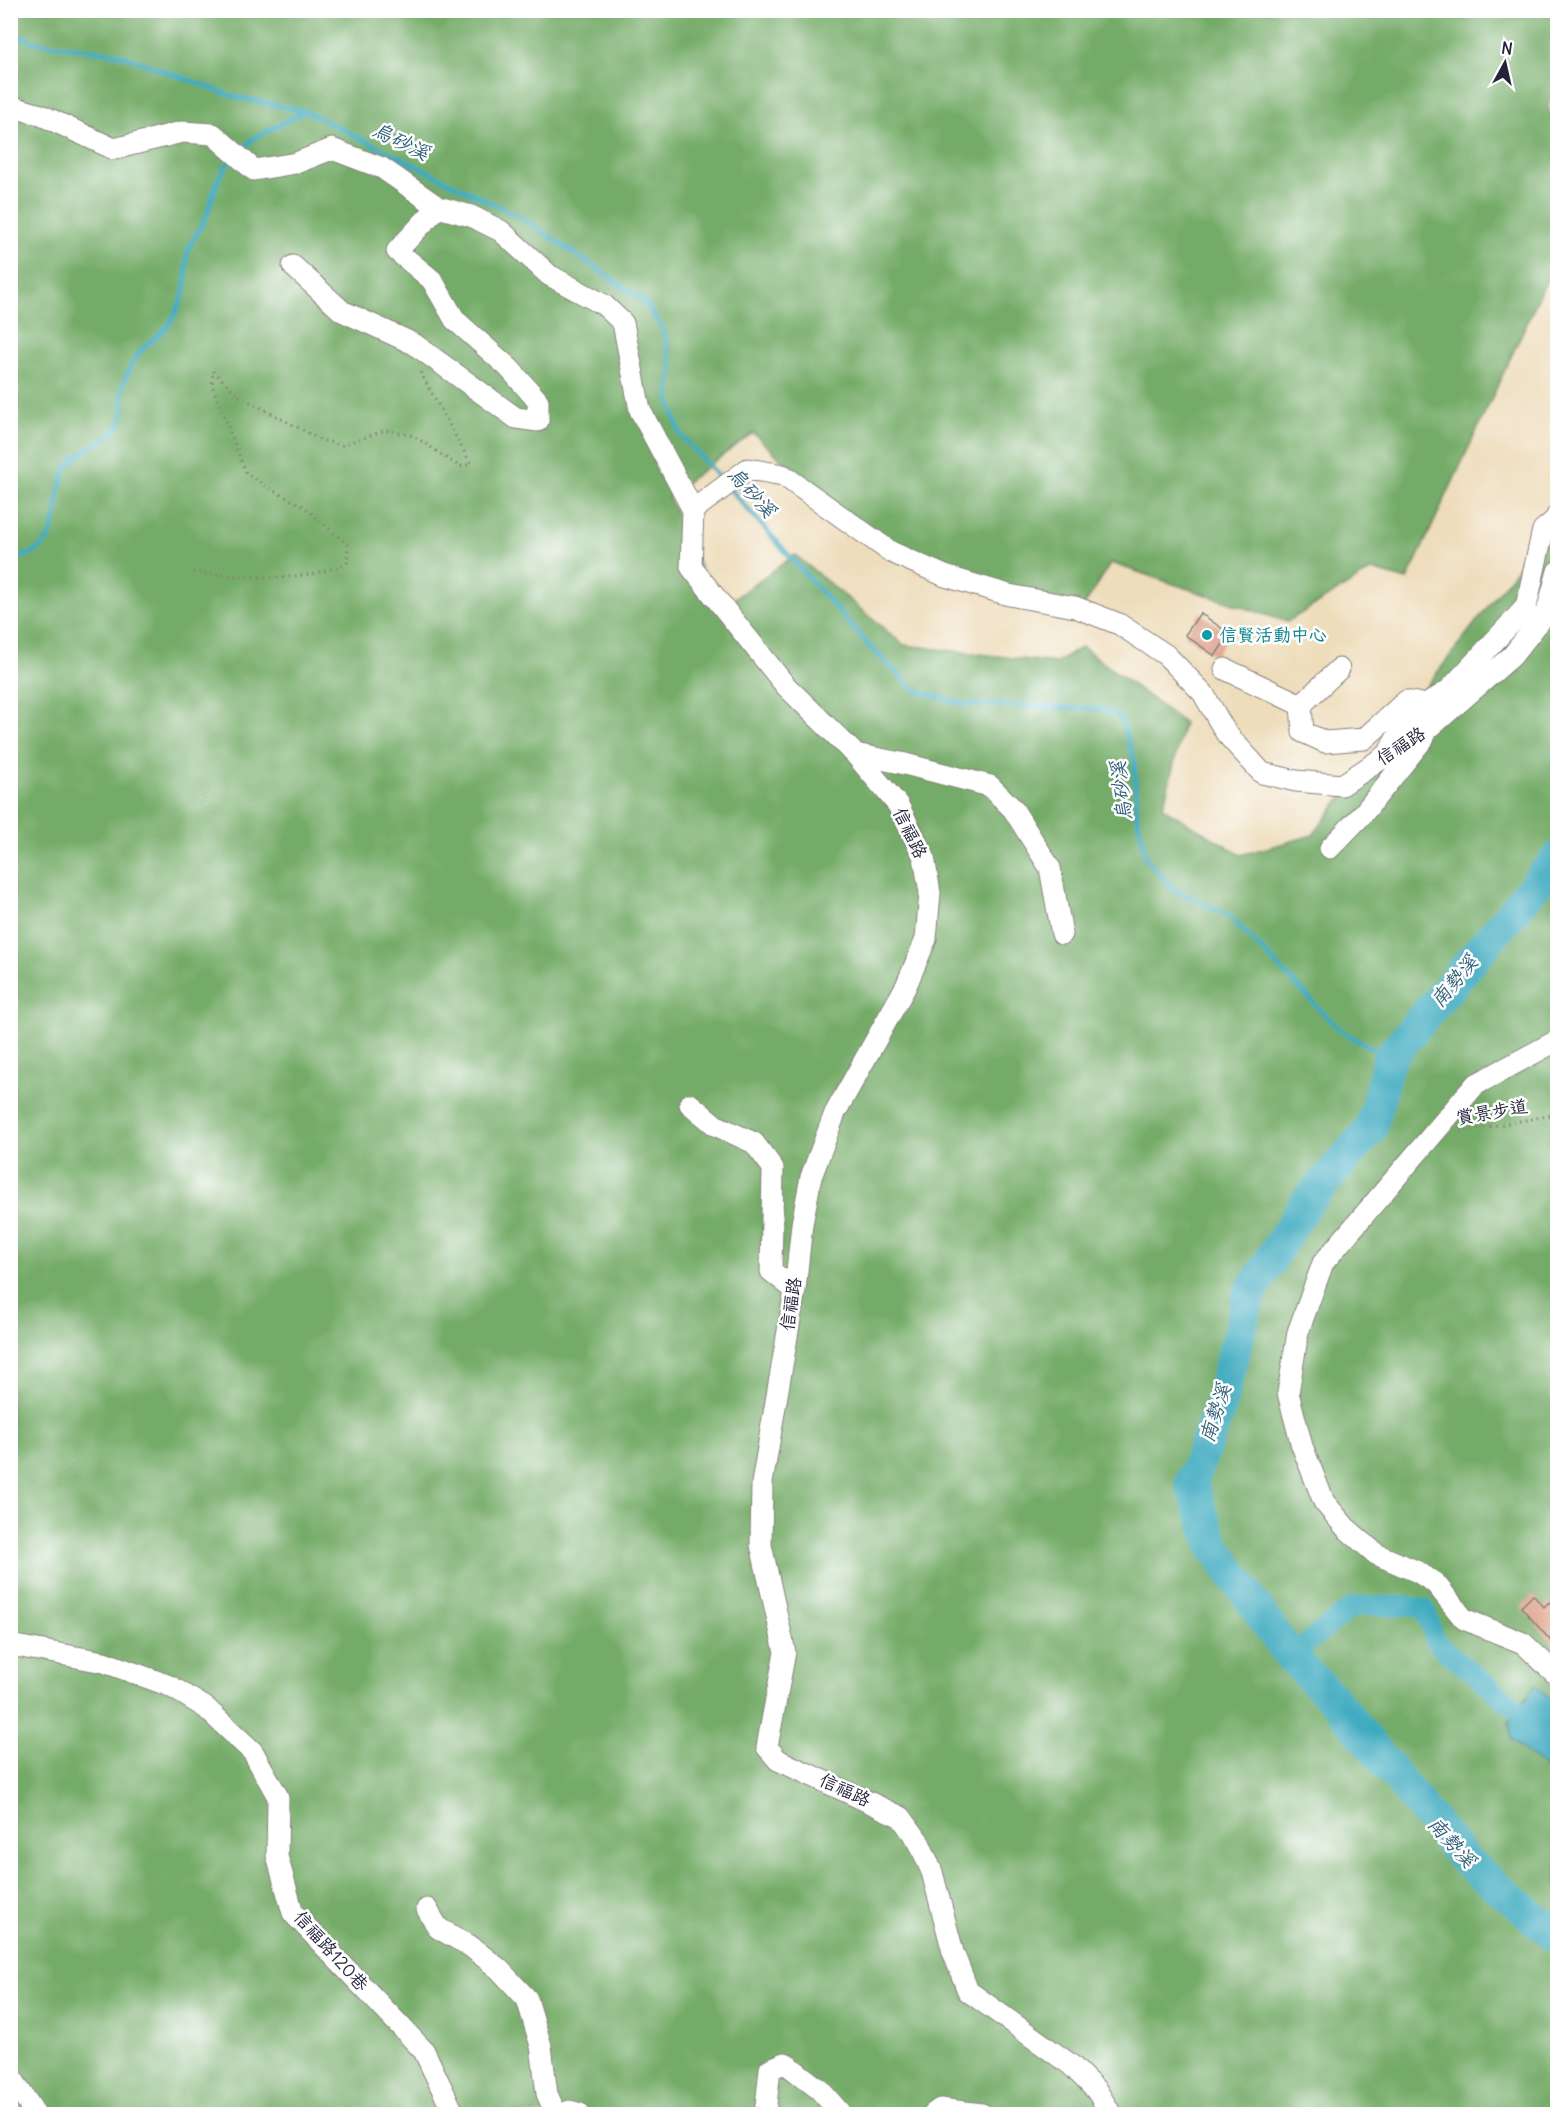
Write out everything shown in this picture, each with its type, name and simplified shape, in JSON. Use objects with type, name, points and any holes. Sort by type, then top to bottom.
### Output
[{"type":"street","points":[[10,106],[42,115],[114,149],[182,132],[213,134],[254,170],[296,163],[332,149],[382,168],[438,207],[471,216],[501,231],[549,274],[604,305],[623,323],[640,410],[693,510]]},
{"type":"street","points":[[293,266],[342,311],[414,344],[516,418],[538,421],[538,401],[509,368],[455,320],[432,280],[397,251],[438,207]]},
{"type":"street","name":"信福路","points":[[1111,2115],[1097,2091],[1071,2065],[968,1991],[953,1952],[932,1872],[920,1842],[901,1817],[778,1760],[767,1747],[785,1652],[761,1545],[762,1482],[795,1290],[802,1224],[811,1177],[835,1113],[906,986],[926,939],[930,893],[924,857],[898,805],[855,754],[785,685],[691,567],[693,510],[748,468],[783,475],[891,552],[945,576],[1009,595],[1075,607],[1119,624],[1166,655],[1203,693],[1226,733],[1262,773],[1296,781],[1342,785],[1388,754],[1431,714],[1512,656],[1548,612],[1557,571]]},
{"type":"street","points":[[1330,848],[1362,815],[1449,690],[1526,607],[1543,530],[1555,520],[1557,514]]},
{"type":"street","points":[[1225,669],[1301,705]]},
{"type":"street","points":[[1301,705],[1339,669]]},
{"type":"street","points":[[1301,705],[1303,732],[1325,742],[1364,739],[1406,701],[1431,714]]},
{"type":"street","points":[[855,754],[901,763],[990,786],[1013,809],[1050,868],[1062,934]]},
{"type":"street","points":[[1557,1040],[1475,1085],[1323,1263],[1298,1332],[1288,1393],[1302,1446],[1324,1502],[1346,1528],[1376,1554],[1418,1572],[1436,1584],[1464,1619],[1523,1643],[1557,1676]]},
{"type":"street","points":[[690,1104],[715,1125],[754,1143],[772,1168],[771,1271],[795,1290]]},
{"type":"street","name":"信福路120巷","points":[[10,1645],[104,1662],[170,1686],[206,1708],[253,1752],[278,1797],[277,1856],[293,1913],[423,2051],[454,2115]]},
{"type":"street","points":[[427,1909],[438,1928],[470,1946],[499,1969],[526,1999],[541,2046],[547,2094],[556,2115]]},
{"type":"street","points":[[765,2115],[770,2069],[784,2063],[820,2090],[842,2115]]},
{"type":"street","points":[[10,2075],[34,2115]]},
{"type":"street","points":[[933,2115],[940,2109],[962,2109],[982,2115]]},
{"type":"street","points":[[564,2115],[569,2111],[580,2115]]},
{"type":"path","points":[[193,572],[255,578],[328,572],[347,563],[348,545],[303,506],[268,488],[246,473],[212,384],[213,371],[239,396],[321,440],[342,445],[386,430],[414,436],[460,467],[471,464],[464,447],[422,378],[414,344]]},
{"type":"path","name":"賞景步道","points":[[1432,1137],[1557,1114]]},
{"type":"path","points":[[1557,1244],[1549,1248],[1557,1248]]},
{"type":"green space","points":[[11,11],[1557,11],[1557,76],[1548,107],[1557,134],[1557,258],[1407,580],[1372,570],[1287,622],[1111,563],[1079,614],[882,553],[753,433],[668,496],[719,609],[795,555],[904,645],[1056,663],[1082,647],[1184,723],[1163,808],[1241,855],[1313,835],[1538,541],[1557,541],[1557,2114],[11,2114]]},
{"type":"water","points":[[1535,1686],[1557,1704],[1557,1788],[1550,1772],[1512,1740],[1509,1722]]},
{"type":"building","name":"信賢活動中心","points":[[1200,613],[1230,634],[1215,656],[1185,635]]},
{"type":"building","points":[[1533,1595],[1544,1607],[1549,1602],[1557,1611],[1557,1648],[1521,1607]]},
{"type":"waterway","name":"烏砂溪","points":[[10,31],[32,42],[119,54],[235,97],[305,111],[524,219],[643,300],[664,331],[672,368],[669,399],[680,434],[723,481]]},
{"type":"waterway","points":[[240,152],[254,138],[305,111]]},
{"type":"waterway","points":[[10,559],[28,555],[41,548],[53,526],[61,485],[70,464],[76,457],[107,438],[119,425],[123,415],[122,390],[126,377],[136,357],[167,327],[176,312],[185,287],[189,247],[205,219],[222,172],[233,158]]},
{"type":"waterway","name":"烏砂溪","points":[[729,488],[871,648],[916,691],[965,704],[1102,709],[1120,717],[1134,759],[1137,815],[1146,858],[1173,889],[1229,916],[1341,1031],[1389,1058]]},
{"type":"waterway","name":"南勢溪","points":[[1558,858],[1389,1058],[1371,1129],[1305,1204],[1249,1295],[1218,1413],[1191,1483],[1214,1547],[1290,1656],[1338,1704],[1463,1859],[1558,1937]]},
{"type":"waterway","points":[[1290,1656],[1354,1606],[1409,1606],[1425,1609],[1436,1643],[1523,1714],[1558,1749]]},
{"type":"place","name":"信賢活動中心","points":[[1207,635]]}]
